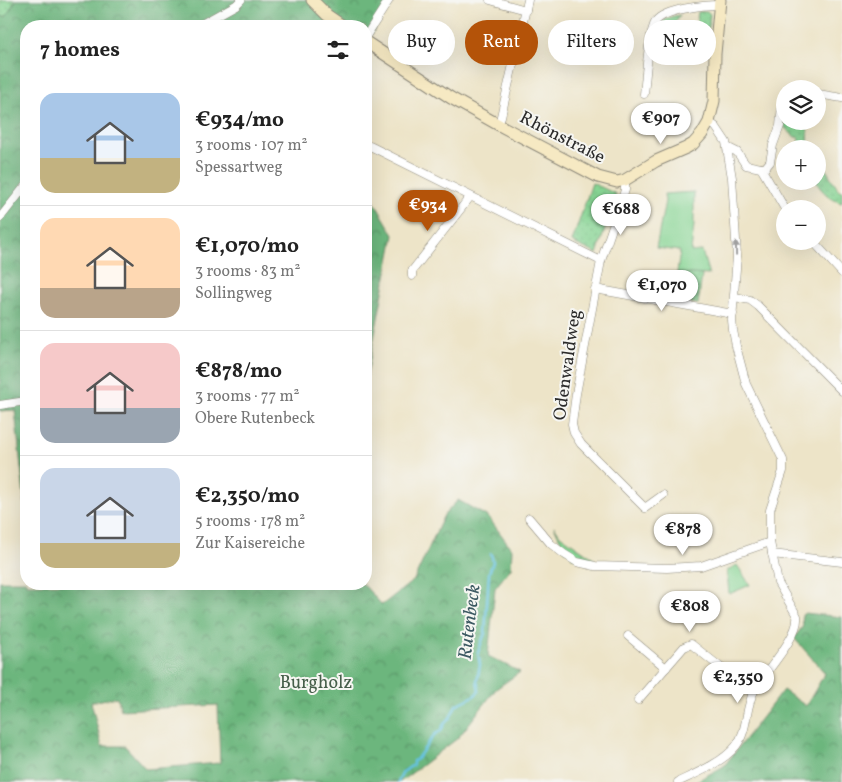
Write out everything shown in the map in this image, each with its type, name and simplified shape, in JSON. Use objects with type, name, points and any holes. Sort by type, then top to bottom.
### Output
[{"type":"street","points":[[209,20],[236,5],[241,0]]},
{"type":"street","points":[[312,0],[334,20]]},
{"type":"street","points":[[372,27],[389,0]]},
{"type":"street","points":[[490,0],[526,10]]},
{"type":"street","name":"Rhönstraße","points":[[524,20],[528,0]]},
{"type":"street","points":[[625,180],[656,161],[693,144],[709,122],[714,101],[719,3],[677,11],[661,16],[657,20],[652,32],[644,94]]},
{"type":"street","name":"Rhönstraße","points":[[372,46],[451,98],[499,125],[598,177],[609,180],[625,180]]},
{"type":"street","name":"Rhönstraße","points":[[499,125],[513,65]]},
{"type":"street","points":[[826,95],[842,98]]},
{"type":"street","points":[[678,782],[721,759],[736,746],[743,732],[753,692],[791,637],[798,622],[778,583],[772,554],[770,510],[783,471],[783,460],[746,384],[736,346],[733,314],[736,231],[732,178],[727,147],[722,134],[709,122]]},
{"type":"street","points":[[727,147],[737,152],[746,165],[765,168],[770,162],[779,130]]},
{"type":"street","points":[[372,147],[601,262]]},
{"type":"street","points":[[761,168],[780,200]]},
{"type":"street","name":"Odenwaldweg","points":[[625,180],[625,190],[601,262],[595,289],[572,424],[577,438],[592,456],[645,508],[663,495]]},
{"type":"street","points":[[0,218],[20,193]]},
{"type":"street","points":[[412,276],[412,271],[470,197]]},
{"type":"street","points":[[821,250],[842,273]]},
{"type":"street","points":[[595,289],[733,314]]},
{"type":"street","points":[[735,297],[750,300],[758,306],[842,391]]},
{"type":"street","points":[[0,405],[20,402]]},
{"type":"street","points":[[529,518],[551,544],[564,554],[577,562],[595,566],[667,568],[701,566],[770,542]]},
{"type":"street","points":[[772,554],[842,562]]},
{"type":"street","points":[[628,636],[666,668]]},
{"type":"street","points":[[638,700],[684,647],[691,644],[753,692]]},
{"type":"green space","points":[[0,0],[16,0],[6,17],[0,16]]},
{"type":"green space","points":[[16,0],[393,0],[372,33],[372,20],[20,20],[20,458],[15,410],[0,411],[0,16],[6,17]]},
{"type":"green space","points":[[707,11],[710,14],[709,20],[697,20],[698,12]]},
{"type":"green space","points":[[680,15],[676,20],[666,20]]},
{"type":"green space","points":[[787,130],[808,130],[809,140],[799,140],[798,137],[795,137]]},
{"type":"green space","points":[[826,170],[839,191],[842,191],[842,203],[830,198],[823,191],[826,190]]},
{"type":"green space","points":[[592,183],[616,194],[597,254],[572,242]]},
{"type":"green space","points":[[694,192],[694,225],[691,252],[702,251],[709,275],[677,273],[680,251],[656,248],[665,201],[664,194]]},
{"type":"green space","points":[[372,198],[394,235],[372,349]]},
{"type":"green space","points":[[677,273],[702,275],[698,304],[674,300]]},
{"type":"green space","name":"Burgholz","points":[[458,500],[488,517],[512,549],[511,568],[495,588],[488,656],[520,672],[496,689],[458,738],[400,782],[0,782],[0,581],[20,581],[20,590],[368,590],[382,605],[414,580],[444,515]],"holes":[[[117,697],[121,710],[218,705],[220,763],[146,769],[125,746],[102,746],[91,702]]]},
{"type":"green space","points":[[554,526],[560,535],[593,558],[594,562],[572,557],[572,554],[565,550]]},
{"type":"green space","points":[[737,565],[750,585],[729,594],[727,571]]},
{"type":"green space","points":[[805,613],[842,617],[842,782],[695,782],[724,766],[783,690],[806,706],[825,673],[794,638],[803,626],[802,615]]},
{"type":"waterway","name":"Rutenbeck","points":[[398,782],[403,772],[413,765],[413,761],[416,760],[435,734],[441,731],[456,705],[474,696],[479,691],[477,681],[480,665],[478,652],[485,633],[489,573],[493,562],[491,554]]}]
